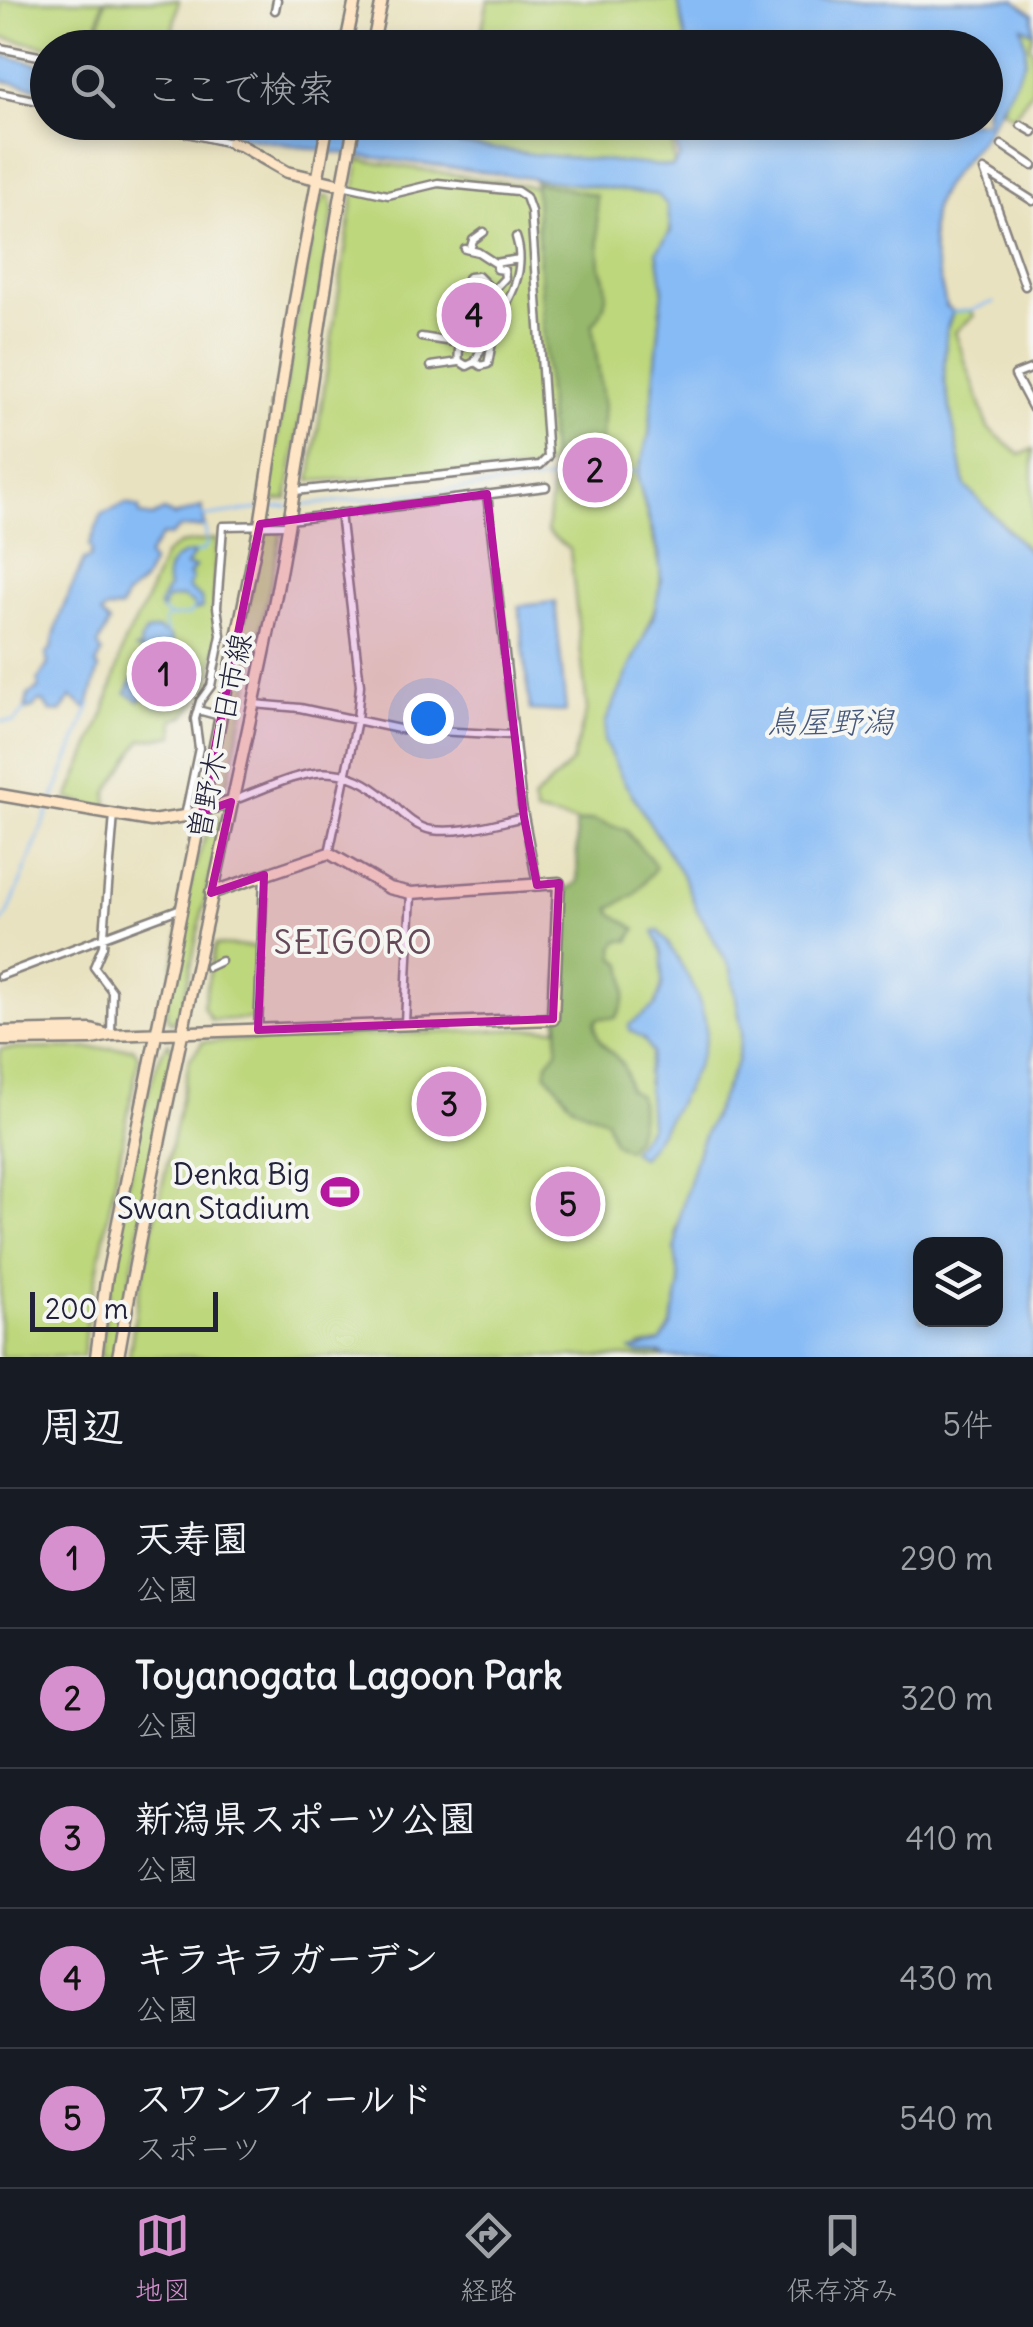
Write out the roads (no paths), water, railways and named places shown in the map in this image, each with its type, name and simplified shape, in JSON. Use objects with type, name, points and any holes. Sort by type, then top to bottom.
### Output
[{"type":"main road","points":[[349,30],[355,0]]},
{"type":"main road","points":[[376,30],[382,0]]},
{"type":"main road","name":"曽野木一日市線","points":[[118,1356],[293,494],[336,215],[321,159],[325,140]]},
{"type":"main road","name":"曽野木一日市線","points":[[96,1356],[101,1312],[261,521],[306,238],[351,140]]},
{"type":"main road","points":[[231,143],[276,168],[328,183]]},
{"type":"main road","points":[[0,795],[150,821],[185,816],[231,802]]},
{"type":"main road","points":[[1,1035],[92,1040],[111,1035],[552,1019],[559,883],[411,893],[389,888],[330,853],[211,892]]},
{"type":"main road","points":[[156,1035],[175,1023],[190,1000]]},
{"type":"main road","points":[[149,1072],[164,1043],[183,1034]]},
{"type":"street","points":[[275,10],[277,0]]},
{"type":"street","points":[[0,48],[30,54]]},
{"type":"street","points":[[0,92],[30,99]]},
{"type":"street","points":[[1021,125],[1033,132]]},
{"type":"street","points":[[218,140],[231,143]]},
{"type":"street","points":[[1002,146],[1033,166]]},
{"type":"street","points":[[1026,286],[984,170],[1030,199],[1033,213]]},
{"type":"street","points":[[293,494],[540,465],[548,457],[531,212],[526,198],[517,192],[447,182],[388,196],[328,183]]},
{"type":"street","points":[[484,232],[467,249],[497,263],[520,259]]},
{"type":"street","points":[[476,362],[516,281],[520,259],[516,237]]},
{"type":"street","points":[[470,315],[506,275],[504,270],[497,269],[497,263]]},
{"type":"street","points":[[468,278],[484,278],[500,316]]},
{"type":"street","points":[[468,278],[477,292],[490,294]]},
{"type":"street","points":[[468,278],[467,334],[479,352]]},
{"type":"street","points":[[476,362],[483,366],[490,362],[495,325]]},
{"type":"street","points":[[459,361],[459,343],[467,334]]},
{"type":"street","points":[[421,337],[459,343]]},
{"type":"street","points":[[459,361],[466,366],[476,362]]},
{"type":"street","points":[[431,366],[459,361]]},
{"type":"street","points":[[1033,368],[1015,376],[1033,409]]},
{"type":"street","points":[[185,816],[199,748],[196,719],[211,686],[221,636],[217,607],[222,526],[546,487]]},
{"type":"street","points":[[487,494],[513,735],[537,885]]},
{"type":"street","points":[[330,853],[357,720],[360,685],[340,513]]},
{"type":"street","points":[[252,704],[300,708],[399,729],[513,735]]},
{"type":"street","points":[[198,710],[220,716]]},
{"type":"street","points":[[231,802],[312,771],[345,774],[370,784],[414,824],[430,830],[455,830],[524,817]]},
{"type":"street","points":[[111,1035],[112,992],[94,967],[104,937],[114,816]]},
{"type":"street","points":[[258,1030],[264,875]]},
{"type":"street","points":[[405,1024],[411,893]]},
{"type":"street","points":[[0,976],[181,908]]},
{"type":"street","points":[[208,967],[221,961]]},
{"type":"water","name":"鳥屋野潟","points":[[678,0],[1015,0],[1033,14],[1033,32],[1022,27],[1025,61],[1003,102],[1003,30],[684,30]]},
{"type":"water","points":[[0,55],[30,62],[30,86],[0,80]]},
{"type":"water","name":"鳥屋野潟","points":[[262,140],[430,140],[673,167],[679,158],[675,140],[980,140],[938,197],[932,232],[946,306],[953,312],[946,331],[944,378],[965,486],[1033,556],[1033,1357],[665,1357],[661,1353],[631,1350],[660,1342],[671,1326],[680,1285],[675,1251],[680,1213],[700,1145],[737,1062],[742,1032],[731,969],[698,912],[682,874],[624,782],[604,741],[606,721],[653,617],[661,582],[659,554],[637,476],[649,435],[663,289],[657,251],[671,231],[667,205],[658,195]]},
{"type":"water","points":[[126,504],[139,508],[140,515],[152,517],[164,511],[174,516],[202,507],[205,527],[179,528],[170,536],[162,535],[148,556],[152,563],[143,582],[126,596],[121,608],[101,614],[109,623],[98,645],[102,653],[87,709],[71,697],[60,712],[50,711],[39,701],[25,710],[28,695],[39,688],[38,680],[48,664],[46,654],[52,648],[61,614],[84,560],[90,558],[89,546],[102,514]]},
{"type":"water","points":[[195,553],[186,566],[195,567],[188,588],[201,598],[202,608],[195,610],[194,604],[182,597],[167,599],[162,611],[159,606],[168,588],[169,568],[182,555]]},
{"type":"water","points":[[555,602],[566,712],[530,710],[519,606]]},
{"type":"water","points":[[157,629],[171,637],[173,652],[168,664],[151,673],[153,701],[147,695],[139,701],[126,693],[144,656],[136,649],[141,647],[146,632]]},
{"type":"water","points":[[659,931],[697,995],[706,1035],[690,1081],[641,1158],[631,1151],[650,1126],[647,1072],[652,1053],[629,1025],[655,1006],[662,986],[662,953],[654,932]]},
{"type":"waterway","points":[[953,312],[994,302]]},
{"type":"waterway","points":[[296,506],[637,471]]},
{"type":"waterway","points":[[266,508],[288,506]]},
{"type":"waterway","points":[[202,517],[258,509]]},
{"type":"waterway","points":[[195,553],[207,544],[205,527]]},
{"type":"waterway","points":[[162,611],[170,617],[188,615],[194,609]]},
{"type":"waterway","points":[[167,618],[167,634]]},
{"type":"waterway","points":[[151,701],[157,706],[168,701],[175,688],[169,688],[183,675],[173,652]]},
{"type":"waterway","points":[[53,799],[90,704]]},
{"type":"waterway","points":[[0,721],[14,722],[25,710]]},
{"type":"waterway","points":[[0,924],[8,914],[50,807]]},
{"type":"tunnel","points":[[271,415],[274,397]]},
{"type":"tunnel","points":[[304,465],[307,449]]},
{"type":"tunnel","points":[[187,851],[190,836]]},
{"type":"place","name":"キラキラガーデン","points":[[474,315]]},
{"type":"place","name":"Toyanogata Lagoon Park","points":[[595,470]]},
{"type":"place","name":"天寿園","points":[[164,674]]},
{"type":"place","name":"新潟県スポーツ公園","points":[[449,1104]]},
{"type":"place","name":"Denka Big Swan Stadium","points":[[340,1192]]},
{"type":"place","name":"スワンフィールド","points":[[568,1204]]},
{"type":"district","name":"SEIGORO","points":[[354,943]]}]
